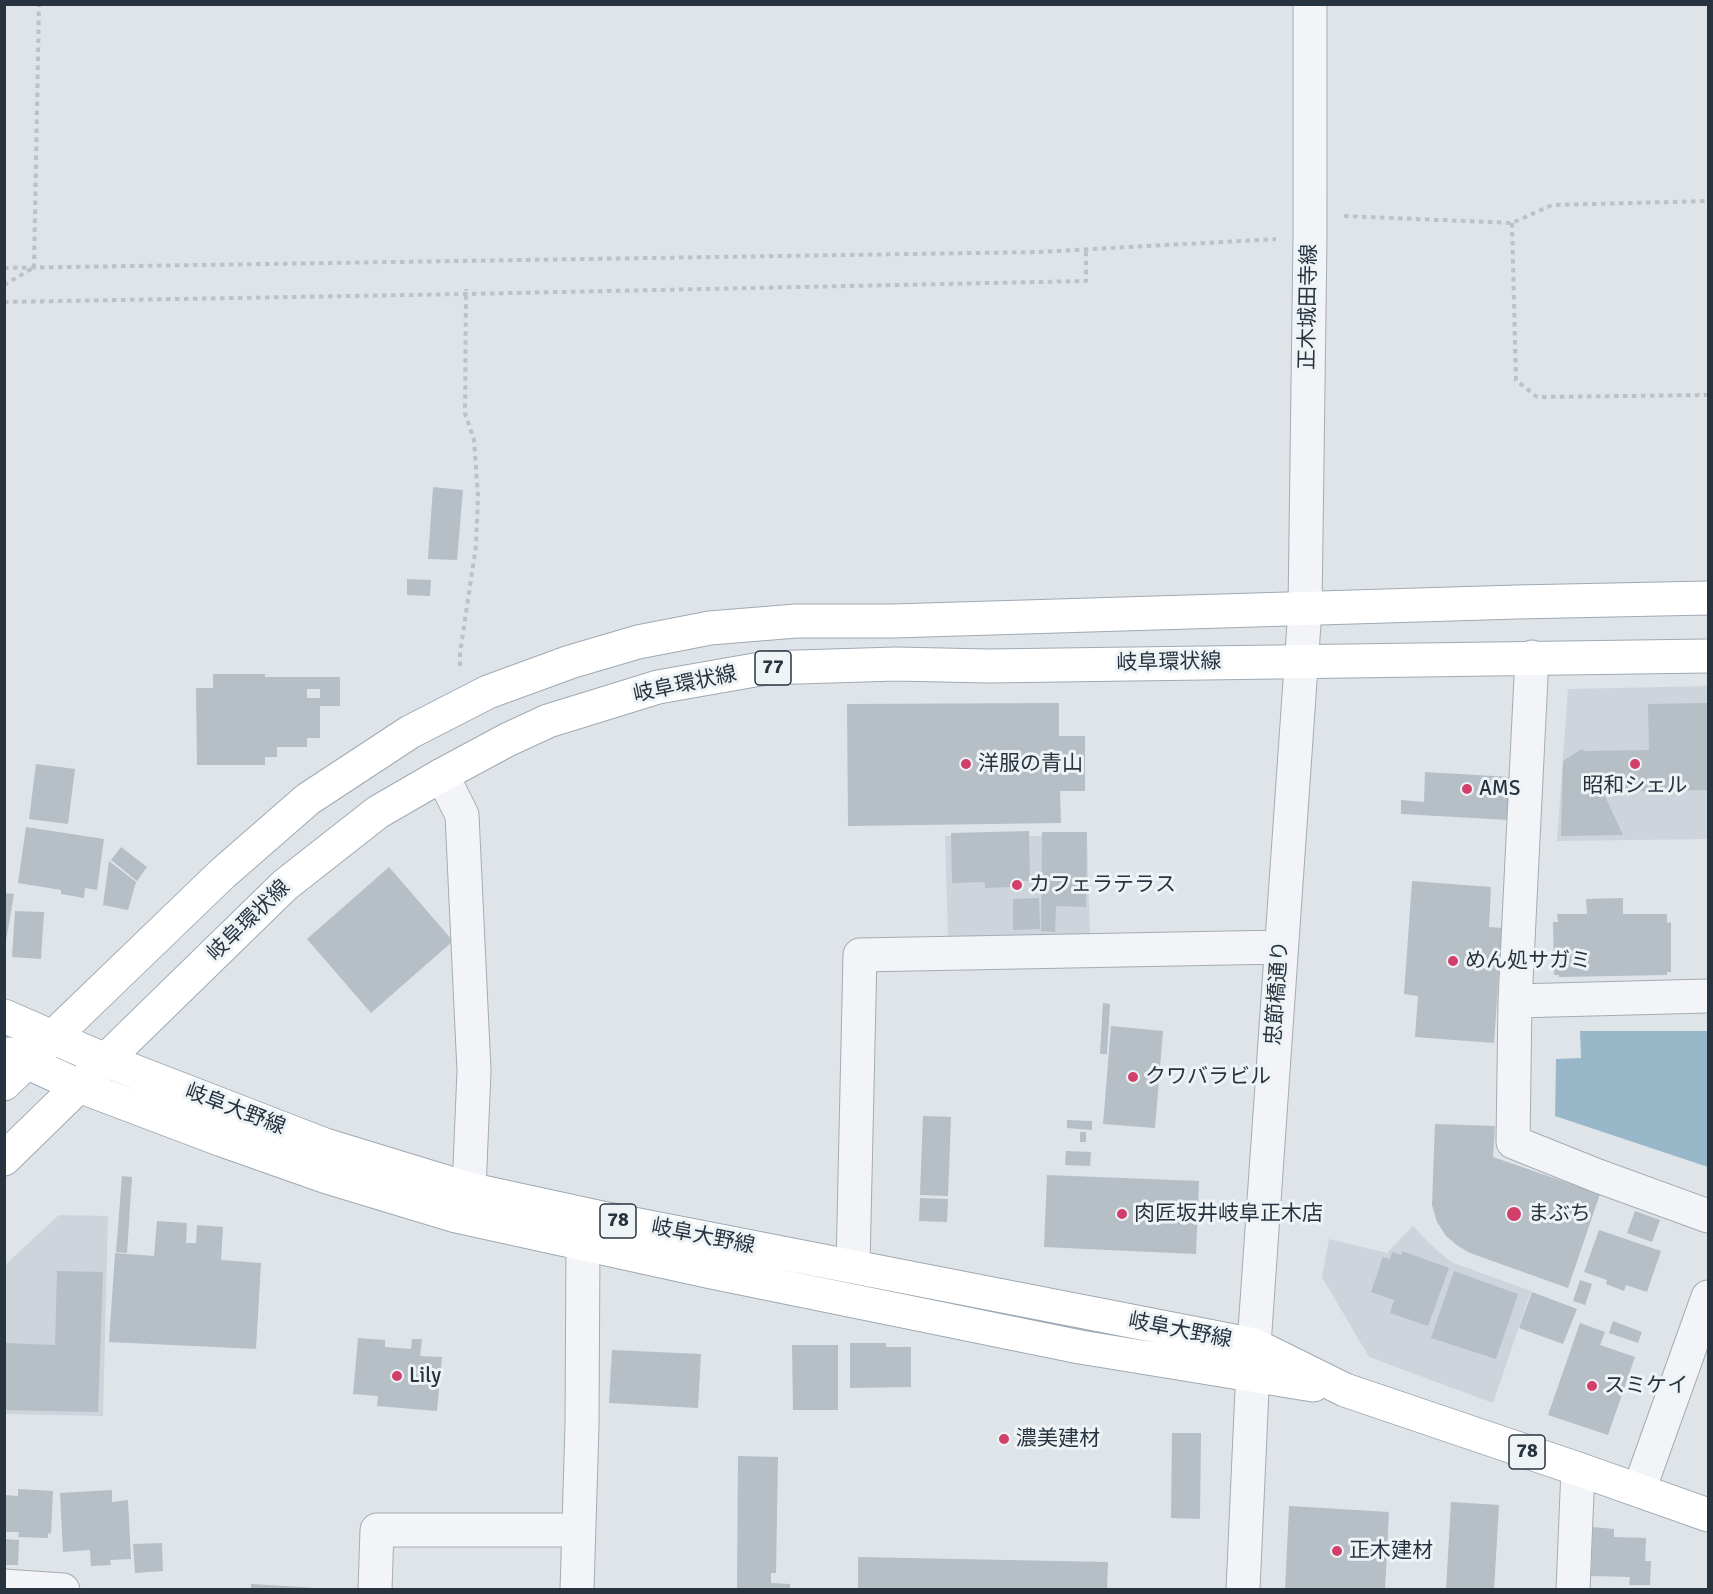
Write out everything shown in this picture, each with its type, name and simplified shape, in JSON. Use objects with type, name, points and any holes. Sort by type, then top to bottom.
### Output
[{"type":"main road","name":"77","points":[[12,1066],[51,1037],[222,874],[308,798],[410,732],[488,692],[570,662],[638,642],[710,628],[796,621],[893,621],[1708,598]]},
{"type":"main road","name":"岐阜環状線","points":[[4,1160],[285,885],[378,812],[507,740],[548,721],[658,687],[766,668],[896,664],[988,666],[1708,656]]},
{"type":"main road","name":"岐阜大野線","points":[[4,1016],[105,1060],[325,1145],[470,1189],[598,1217],[853,1266],[1254,1361],[1578,1469],[1708,1515]]},
{"type":"main road","name":"岐阜大野線","points":[[12,1066],[79,1086],[327,1177],[456,1216],[711,1272],[1068,1345],[1254,1361]]},
{"type":"street","name":"正木城田寺線","points":[[1305,609],[1310,226],[1310,4]]},
{"type":"street","name":"忠節橋通り","points":[[1243,1590],[1254,1361],[1305,609]]},
{"type":"street","points":[[1532,657],[1515,1000],[1513,1142],[1708,1216]]},
{"type":"street","points":[[442,775],[462,815],[474,1071],[470,1189]]},
{"type":"street","points":[[853,1266],[860,955],[1281,947]]},
{"type":"street","points":[[1515,1000],[1708,996]]},
{"type":"street","points":[[577,1590],[582,1425],[583,1244]]},
{"type":"street","points":[[1639,1490],[1708,1297]]},
{"type":"street","points":[[1573,1590],[1578,1469]]},
{"type":"street","points":[[375,1590],[377,1530],[578,1530]]},
{"type":"street","points":[[4,1586],[63,1590]]},
{"type":"path","points":[[34,268],[39,4]]},
{"type":"path","points":[[4,268],[1039,252],[1086,250],[1310,226],[1512,223],[1552,205],[1708,201]]},
{"type":"path","points":[[1512,223],[1516,380],[1537,397],[1708,394]]},
{"type":"path","points":[[4,302],[1086,281],[1086,250]]},
{"type":"path","points":[[4,285],[34,268]]},
{"type":"path","points":[[466,292],[465,413],[474,440],[478,496],[476,546],[460,653],[460,669],[472,700]]},
{"type":"shaded area","name":"昭和シェル","points":[[1708,686],[1708,839],[1557,841],[1568,689]]},
{"type":"shaded area","name":"カフェラテラス","points":[[945,836],[1087,836],[1090,934],[948,937]]},
{"type":"shaded area","points":[[59,1215],[108,1216],[103,1416],[5,1414],[5,1265]]},
{"type":"shaded area","points":[[1413,1226],[1451,1262],[1531,1291],[1493,1403],[1369,1357],[1322,1277],[1329,1239],[1387,1253]]},
{"type":"water","points":[[1580,1031],[1708,1031],[1708,1167],[1555,1116],[1556,1059],[1581,1058]]},
{"type":"building","points":[[433,487],[463,490],[457,560],[428,559]]},
{"type":"building","points":[[407,579],[431,580],[430,596],[407,595]]},
{"type":"building","points":[[213,674],[340,677],[340,706],[320,706],[320,738],[307,738],[307,747],[277,747],[277,757],[265,757],[265,765],[197,765],[196,688],[213,688]],"holes":[[[307,689],[320,689],[320,698],[307,698]]]},
{"type":"building","name":"洋服の青山","points":[[1059,703],[1059,736],[1085,736],[1085,791],[1060,791],[1061,823],[848,826],[847,704]]},
{"type":"building","points":[[1708,703],[1708,790],[1603,792],[1623,835],[1561,836],[1563,761],[1582,749],[1583,751],[1649,750],[1648,704]]},
{"type":"building","points":[[36,764],[75,769],[68,824],[29,819]]},
{"type":"building","name":"AMS","points":[[1425,772],[1511,777],[1509,820],[1401,814],[1401,800],[1424,802]]},
{"type":"building","points":[[26,827],[104,839],[97,890],[85,888],[84,898],[61,894],[61,890],[18,883]]},
{"type":"building","points":[[1029,831],[1030,881],[1012,881],[1013,887],[985,888],[985,882],[952,883],[951,833]]},
{"type":"building","points":[[1042,832],[1087,832],[1086,907],[1056,906],[1055,932],[1041,931]]},
{"type":"building","points":[[121,847],[147,867],[137,881],[111,860]]},
{"type":"building","points":[[109,861],[136,882],[128,910],[103,905]]},
{"type":"building","points":[[389,867],[453,941],[371,1013],[307,939]]},
{"type":"building","name":"めん処サガミ","points":[[1412,881],[1491,887],[1489,927],[1502,928],[1494,1043],[1415,1037],[1418,996],[1404,994]]},
{"type":"building","points":[[4,893],[14,894],[6,941],[4,941]]},
{"type":"building","points":[[1039,898],[1040,929],[1013,930],[1013,899]]},
{"type":"building","points":[[1623,898],[1623,914],[1667,914],[1667,923],[1671,922],[1671,972],[1667,972],[1667,975],[1559,977],[1559,975],[1554,975],[1553,922],[1558,922],[1557,914],[1587,914],[1586,899]]},
{"type":"building","points":[[15,911],[44,912],[41,959],[12,957]]},
{"type":"building","points":[[1103,1003],[1110,1004],[1107,1054],[1100,1054]]},
{"type":"building","name":"クワバラビル","points":[[1111,1026],[1163,1031],[1155,1128],[1103,1124]]},
{"type":"building","points":[[923,1116],[951,1117],[948,1196],[920,1195]]},
{"type":"building","points":[[1067,1120],[1092,1121],[1092,1130],[1067,1128]]},
{"type":"building","name":"まぶち","points":[[1435,1124],[1495,1126],[1493,1157],[1600,1194],[1568,1288],[1470,1253],[1446,1236],[1437,1222],[1432,1205]]},
{"type":"building","points":[[1080,1132],[1086,1132],[1086,1142],[1080,1142]]},
{"type":"building","points":[[1066,1151],[1091,1152],[1090,1166],[1065,1165]]},
{"type":"building","name":"肉匠坂井岐阜正木店","points":[[1047,1175],[1199,1181],[1196,1254],[1044,1247]]},
{"type":"building","points":[[122,1176],[132,1177],[127,1253],[116,1252]]},
{"type":"building","points":[[920,1198],[948,1199],[947,1222],[919,1221]]},
{"type":"building","points":[[1635,1211],[1660,1220],[1652,1242],[1627,1233]]},
{"type":"building","points":[[157,1221],[187,1223],[186,1243],[196,1243],[197,1225],[223,1227],[221,1260],[261,1263],[256,1349],[109,1342],[115,1253],[154,1256]]},
{"type":"building","points":[[1599,1230],[1661,1251],[1647,1292],[1626,1285],[1624,1291],[1606,1284],[1607,1280],[1584,1272]]},
{"type":"building","points":[[1402,1251],[1449,1268],[1428,1326],[1390,1313],[1394,1300],[1371,1292],[1383,1257],[1390,1259],[1392,1252],[1401,1255]]},
{"type":"building","points":[[57,1271],[103,1272],[98,1412],[4,1410],[4,1343],[55,1345]]},
{"type":"building","points":[[1454,1271],[1518,1294],[1496,1359],[1431,1338]]},
{"type":"building","points":[[1580,1280],[1592,1284],[1585,1305],[1573,1301]]},
{"type":"building","points":[[1532,1292],[1577,1309],[1563,1344],[1519,1328]]},
{"type":"building","points":[[1613,1321],[1642,1332],[1638,1343],[1609,1333]]},
{"type":"building","name":"スミケイ","points":[[1580,1323],[1605,1332],[1600,1345],[1635,1357],[1608,1435],[1548,1415]]},
{"type":"building","name":"Lily","points":[[358,1338],[385,1340],[385,1347],[411,1349],[412,1339],[422,1339],[420,1356],[442,1357],[437,1411],[377,1406],[378,1396],[353,1394]]},
{"type":"building","points":[[850,1343],[886,1343],[886,1347],[911,1347],[911,1387],[850,1388]]},
{"type":"building","points":[[792,1345],[838,1345],[838,1410],[793,1410]]},
{"type":"building","points":[[612,1350],[701,1354],[698,1408],[609,1403]]},
{"type":"building","points":[[1172,1433],[1201,1433],[1200,1519],[1171,1518]]},
{"type":"building","points":[[738,1456],[778,1457],[776,1573],[771,1573],[771,1583],[790,1584],[790,1590],[737,1590]]},
{"type":"building","points":[[18,1489],[53,1491],[51,1534],[48,1533],[48,1538],[18,1537],[19,1532],[4,1532],[4,1495],[18,1496]]},
{"type":"building","points":[[112,1490],[112,1502],[128,1500],[131,1559],[110,1560],[111,1565],[91,1566],[90,1550],[63,1552],[60,1493]]},
{"type":"building","points":[[1451,1502],[1499,1505],[1494,1590],[1446,1590]]},
{"type":"building","name":"正木建材","points":[[1289,1506],[1389,1512],[1385,1590],[1285,1590]]},
{"type":"building","points":[[1593,1527],[1614,1529],[1614,1537],[1646,1538],[1645,1561],[1651,1561],[1650,1585],[1629,1585],[1630,1577],[1591,1576]]},
{"type":"building","points":[[4,1539],[19,1540],[18,1565],[4,1565]]},
{"type":"building","points":[[162,1543],[163,1571],[135,1573],[133,1544]]},
{"type":"building","points":[[858,1557],[1108,1562],[1107,1590],[858,1590]]},
{"type":"building","points":[[251,1584],[316,1588],[316,1590],[251,1590]]},
{"type":"place","name":"洋服の青山","points":[[966,764]]},
{"type":"place","name":"昭和シェル","points":[[1635,764]]},
{"type":"place","name":"AMS","points":[[1467,789]]},
{"type":"place","name":"カフェラテラス","points":[[1017,885]]},
{"type":"place","name":"めん処サガミ","points":[[1453,961]]},
{"type":"place","name":"クワバラビル","points":[[1133,1077]]},
{"type":"place","name":"肉匠坂井岐阜正木店","points":[[1122,1214]]},
{"type":"place","name":"まぶち","points":[[1514,1214]]},
{"type":"place","name":"Lily","points":[[397,1376]]},
{"type":"place","name":"スミケイ","points":[[1592,1386]]},
{"type":"place","name":"濃美建材","points":[[1004,1439]]},
{"type":"place","name":"正木建材","points":[[1337,1551]]}]
